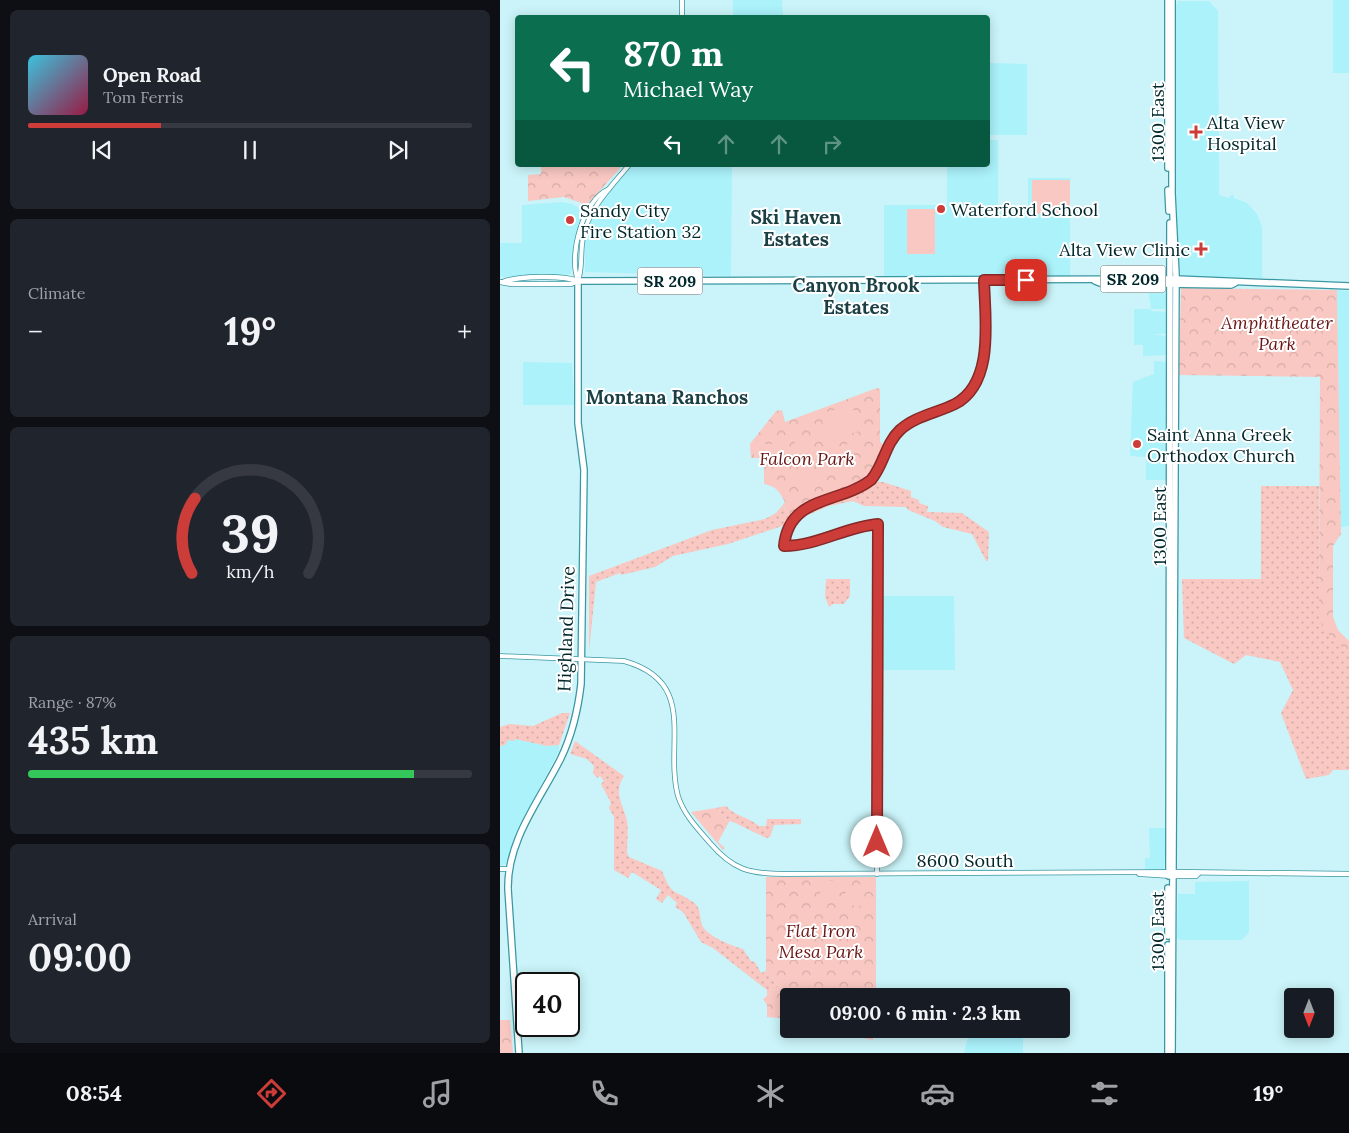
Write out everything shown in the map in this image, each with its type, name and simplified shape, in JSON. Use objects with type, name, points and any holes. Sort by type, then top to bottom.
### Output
[{"type":"main road","name":"1300 East","points":[[1168,0],[1168,200],[1174,282]]},
{"type":"main road","name":"1300 East","points":[[1168,1053],[1174,282],[1172,0]]},
{"type":"main road","name":"SR 209","points":[[501,282],[511,284],[571,284],[578,281],[1095,281],[1100,279],[1231,286],[1235,283],[1349,286]]},
{"type":"main road","name":"Highland Drive","points":[[518,1053],[509,895],[510,869],[520,833],[568,741],[580,696],[584,470],[578,423],[578,281]]},
{"type":"main road","name":"8600 South","points":[[1170,874],[1196,876],[1198,874],[1349,874]]},
{"type":"main road","name":"1300 East","points":[[1170,924],[1172,1053]]},
{"type":"street","points":[[682,0],[682,15]]},
{"type":"street","name":"Highland Drive","points":[[578,281],[575,274],[579,231],[593,203],[609,188],[626,167]]},
{"type":"street","points":[[877,874],[878,524],[832,535],[810,544],[784,546],[790,526],[802,511],[816,503],[869,482],[877,472],[890,441],[900,429],[917,419],[954,404],[971,391],[980,377],[983,366],[984,280]]},
{"type":"street","name":"8600 South","points":[[500,656],[530,659],[614,660],[634,664],[653,675],[664,687],[675,711],[677,788],[685,812],[728,862],[743,870],[761,874],[1170,874]]},
{"type":"street","points":[[500,869],[510,869]]},
{"type":"shaded area","points":[[733,0],[782,0],[783,15],[733,15]]},
{"type":"shaded area","points":[[1333,0],[1349,0],[1349,73],[1333,73]]},
{"type":"shaded area","name":"Alta View Hospital","points":[[1178,1],[1209,1],[1218,11],[1219,195],[1228,198],[1233,194],[1234,198],[1247,203],[1257,214],[1262,227],[1262,276],[1264,278],[1183,276],[1179,273],[1175,213],[1175,8]]},
{"type":"shaded area","points":[[990,63],[1027,64],[1027,135],[990,135]]},
{"type":"shaded area","name":"Waterford School","points":[[990,140],[998,140],[998,213],[1028,213],[1028,178],[1070,178],[1070,277],[884,276],[884,205],[947,205],[947,167],[990,167]]},
{"type":"shaded area","points":[[630,167],[732,167],[731,276],[585,272],[585,242],[591,220],[600,205]]},
{"type":"shaded area","points":[[562,202],[572,204],[584,211],[575,240],[571,274],[500,277],[500,243],[522,243],[522,205]]},
{"type":"shaded area","points":[[1165,288],[1168,291],[1168,309],[1151,309],[1148,289]]},
{"type":"shaded area","points":[[1337,290],[1349,291],[1349,526],[1341,527]]},
{"type":"shaded area","points":[[1134,309],[1151,309],[1151,311],[1167,312],[1167,334],[1152,334],[1167,336],[1167,355],[1143,356],[1143,345],[1134,345]]},
{"type":"shaded area","points":[[1154,361],[1168,362],[1167,479],[1165,480],[1146,480],[1146,457],[1130,456],[1133,382],[1154,374]]},
{"type":"shaded area","points":[[523,362],[572,363],[574,405],[523,405]]},
{"type":"shaded area","points":[[881,596],[954,596],[955,670],[881,670]]},
{"type":"shaded area","points":[[515,738],[547,746],[559,745],[559,751],[515,834],[506,864],[500,866],[500,746],[508,740]]},
{"type":"shaded area","points":[[1149,828],[1167,828],[1164,870],[1145,870],[1145,858],[1150,858]]},
{"type":"shaded area","points":[[1249,881],[1249,932],[1242,940],[1180,940],[1177,938],[1178,894],[1195,894],[1195,882]]},
{"type":"shaded area","points":[[968,1038],[1023,1038],[1023,1053],[964,1053]]},
{"type":"green space","points":[[541,167],[621,167],[587,205],[564,197],[528,201],[528,175],[541,174]]},
{"type":"green space","points":[[1032,180],[1070,180],[1070,214],[1032,214]]},
{"type":"green space","points":[[907,209],[935,209],[935,254],[907,254]]},
{"type":"green space","name":"Amphitheater Park","points":[[1181,288],[1337,290],[1341,534],[1333,546],[1333,617],[1338,630],[1349,641],[1349,651],[1345,650],[1323,629],[1319,612],[1320,377],[1179,375]]},
{"type":"green space","points":[[1238,305],[1255,309],[1247,321],[1238,320],[1232,307]]},
{"type":"green space","name":"Falcon Park","points":[[877,388],[880,389],[880,442],[884,445],[871,474],[856,485],[812,503],[792,516],[782,506],[785,502],[779,492],[775,488],[764,484],[764,458],[751,458],[750,444],[776,411],[782,410],[785,422]]},
{"type":"green space","points":[[852,405],[860,431],[828,440],[820,414]]},
{"type":"green space","points":[[853,437],[860,437],[864,443],[858,453],[848,451],[853,470],[821,477],[814,452],[847,445],[849,441],[853,440]]},
{"type":"green space","points":[[801,440],[809,448],[801,456],[793,448]]},
{"type":"green space","points":[[754,444],[773,444],[773,458],[754,458]]},
{"type":"green space","points":[[803,470],[809,473],[812,479],[809,485],[803,488],[797,485],[794,479],[797,473]]},
{"type":"green space","points":[[873,482],[883,482],[911,491],[911,497],[919,500],[919,503],[928,506],[927,512],[962,513],[989,532],[988,561],[986,561],[972,534],[943,527],[935,521],[908,510],[906,507],[864,506],[853,501],[829,506],[785,525],[728,544],[673,556],[655,567],[621,575],[620,573],[596,582],[589,652],[589,576],[712,530],[765,519],[776,513],[782,506],[792,516],[866,487]]},
{"type":"green space","points":[[1261,486],[1319,486],[1319,612],[1345,650],[1349,651],[1349,770],[1333,770],[1329,775],[1306,779],[1281,713],[1293,690],[1280,662],[1246,655],[1234,664],[1184,638],[1182,579],[1261,579]]},
{"type":"green space","points":[[826,579],[850,579],[850,596],[844,604],[833,604],[829,607],[825,597]]},
{"type":"green space","points":[[562,713],[570,713],[559,745],[547,746],[515,739],[514,741],[508,740],[505,745],[500,746],[500,727],[509,724],[533,726]]},
{"type":"green space","points":[[575,741],[624,776],[619,786],[619,791],[627,821],[627,853],[629,857],[662,871],[671,889],[696,904],[703,927],[710,934],[743,949],[751,961],[755,962],[761,973],[766,971],[779,986],[767,996],[767,990],[713,948],[701,942],[683,912],[675,907],[677,903],[668,895],[662,903],[656,899],[661,890],[632,872],[628,878],[614,870],[614,817],[609,808],[611,803],[601,784],[604,781],[600,776],[597,778],[593,773],[594,766],[587,759],[570,754]]},
{"type":"green space","points":[[726,806],[734,813],[759,826],[766,826],[767,819],[801,819],[801,824],[774,825],[770,837],[766,838],[731,821],[729,822],[716,808]]},
{"type":"green space","points":[[716,808],[729,822],[718,842],[725,848],[723,850],[691,812]]},
{"type":"green space","name":"Flat Iron Mesa Park","points":[[766,877],[876,877],[876,988],[780,988],[780,1018],[767,1017],[767,1005],[763,999],[779,986],[766,971]]},
{"type":"green space","points":[[822,881],[843,881],[837,897],[830,902],[822,904],[820,893]]},
{"type":"green space","points":[[863,884],[862,906],[842,905],[850,887]]},
{"type":"green space","points":[[816,943],[827,948],[822,960],[811,956]]},
{"type":"green space","points":[[500,1020],[510,1020],[513,1053],[500,1053]]},
{"type":"place","name":"Alta View Hospital","points":[[1196,132]]},
{"type":"place","name":"Waterford School","points":[[941,209]]},
{"type":"place","name":"Sandy City Fire Station 32","points":[[570,220]]},
{"type":"place","name":"Alta View Clinic","points":[[1201,249]]},
{"type":"place","name":"Saint Anna Greek Orthodox Church","points":[[1137,444]]},
{"type":"district","name":"Ski Haven Estates","points":[[796,228]]},
{"type":"district","name":"Canyon Brook Estates","points":[[856,296]]},
{"type":"district","name":"Montana Ranchos","points":[[667,397]]},
{"type":"route","points":[[877,842],[878,524],[832,535],[804,546],[784,546],[785,541],[792,522],[806,508],[866,484],[871,480],[877,472],[887,446],[900,429],[917,419],[954,404],[968,394],[977,382],[983,366],[984,280],[1026,280]]}]
